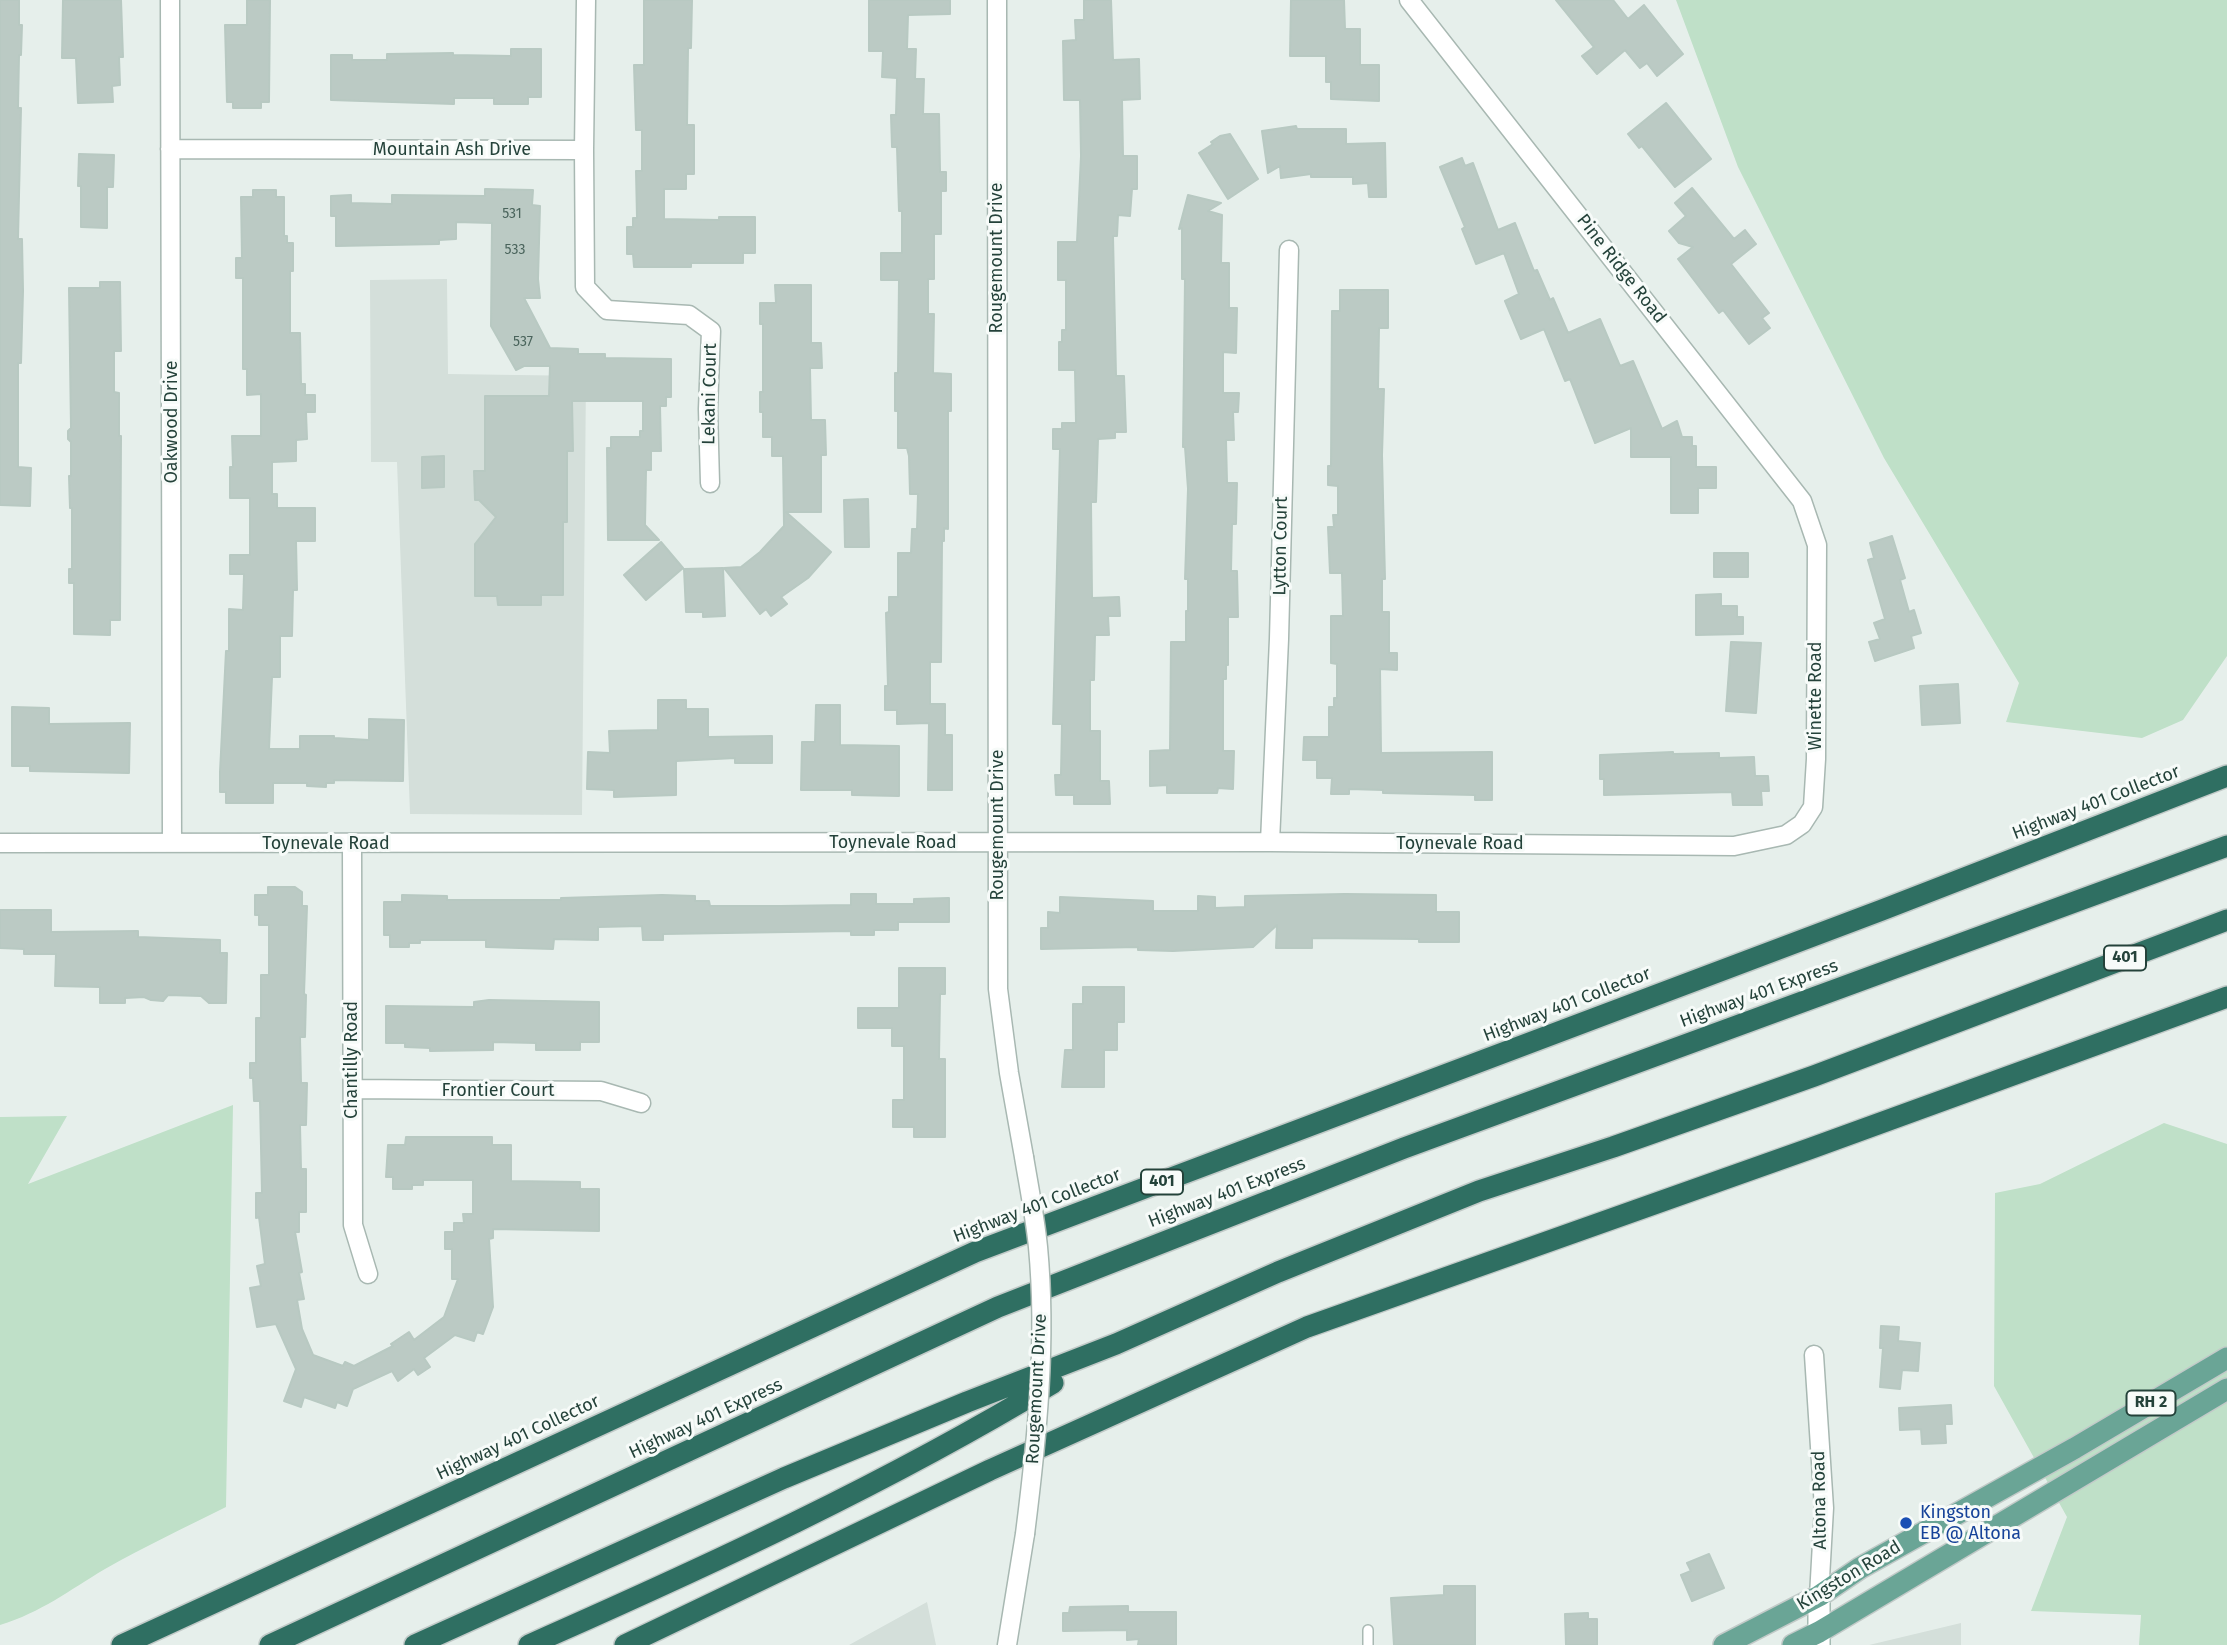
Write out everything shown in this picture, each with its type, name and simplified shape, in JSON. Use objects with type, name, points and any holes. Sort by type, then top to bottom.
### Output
[{"type":"highway","name":"Highway 401 Collector","points":[[122,1645],[975,1252],[1882,911],[2227,776]]},
{"type":"highway","name":"Highway 401 Express","points":[[270,1645],[998,1307],[1404,1148],[2227,846]]},
{"type":"highway","name":"401","points":[[415,1645],[785,1478],[967,1402],[1116,1344],[1278,1272],[1479,1191],[1814,1076],[2227,920]]},
{"type":"highway","points":[[625,1645],[990,1470],[1307,1327],[2227,997]]},
{"type":"highway","points":[[529,1645],[700,1570],[980,1427],[1116,1344]]},
{"type":"main road","name":"Kingston Road","points":[[1724,1645],[1819,1596],[1860,1568],[2075,1448],[2227,1358]]},
{"type":"main road","name":"Kingston Road","points":[[1793,1645],[1819,1639],[2227,1389]]},
{"type":"main road","name":"Altona Road","points":[[1819,1596],[1819,1639]]},
{"type":"street","name":"Oakwood Drive","points":[[170,0],[172,843]]},
{"type":"street","points":[[584,150],[586,0]]},
{"type":"street","name":"Rougemount Drive","points":[[997,0],[998,989],[1038,1246],[1041,1332],[1034,1465],[1007,1645]]},
{"type":"street","name":"Pine Ridge Road","points":[[1409,0],[1802,501],[1817,545]]},
{"type":"street","name":"Mountain Ash Drive","points":[[170,149],[584,150]]},
{"type":"street","name":"Lekani Court","points":[[584,150],[585,287],[607,310],[689,315],[711,331],[708,409],[710,483]]},
{"type":"street","name":"Lytton Court","points":[[1270,842],[1279,639],[1289,250]]},
{"type":"street","name":"Winette Road","points":[[1786,835],[1802,824],[1813,807],[1816,759],[1817,545]]},
{"type":"street","name":"Toynevale Road","points":[[0,842],[1270,842],[1734,846],[1786,835]]},
{"type":"street","name":"Chantilly Road","points":[[352,844],[353,1225],[368,1274]]},
{"type":"street","name":"Frontier Court","points":[[353,1089],[601,1091],[641,1103]]},
{"type":"street","name":"Altona Road","points":[[1814,1355],[1824,1508],[1819,1596]]},
{"type":"lane","points":[[1368,1630],[1368,1645]]},
{"type":"shaded area","points":[[447,279],[448,374],[586,376],[582,815],[410,814],[397,462],[371,462],[370,280]]},
{"type":"shaded area","points":[[927,1602],[936,1645],[849,1645]]},
{"type":"shaded area","points":[[1961,1623],[1961,1645],[1869,1645]]},
{"type":"green space","points":[[1676,0],[2227,0],[2227,656],[2183,720],[2142,738],[2006,722],[2019,683],[1884,458],[1738,167]]},
{"type":"green space","points":[[233,1105],[226,1507],[105,1569],[42,1607],[0,1625],[0,1117],[67,1116],[28,1184]]},
{"type":"green space","points":[[2164,1123],[2227,1144],[2227,1645],[2139,1645],[2141,1615],[2031,1611],[2067,1517],[1994,1386],[1995,1193],[2040,1184]]},
{"type":"building","points":[[0,0],[19,0],[19,25],[22,25],[18,108],[21,108],[18,239],[22,239],[23,291],[21,363],[18,363],[18,467],[31,468],[30,506],[0,505]]},
{"type":"building","points":[[63,0],[121,0],[123,57],[119,57],[120,85],[112,86],[113,102],[78,103],[76,58],[62,58]]},
{"type":"building","points":[[247,0],[270,0],[269,102],[261,102],[261,108],[233,108],[233,102],[227,102],[225,25],[247,25]]},
{"type":"building","points":[[644,0],[692,0],[687,125],[694,125],[694,174],[686,174],[686,189],[664,189],[664,219],[719,220],[719,217],[755,217],[755,253],[743,253],[743,263],[634,267],[633,254],[627,254],[627,227],[633,227],[633,218],[637,218],[636,171],[642,171],[642,130],[636,130],[634,65],[644,65]]},
{"type":"building","points":[[869,0],[950,0],[950,14],[908,15],[907,49],[916,49],[915,79],[924,79],[923,114],[939,114],[940,172],[946,172],[946,191],[941,191],[941,234],[934,234],[934,279],[928,279],[928,314],[934,314],[933,373],[951,374],[951,411],[948,411],[948,529],[944,528],[942,541],[941,662],[930,662],[930,704],[945,704],[945,735],[952,735],[952,790],[928,790],[929,723],[897,724],[897,710],[885,710],[885,686],[888,686],[886,613],[889,612],[889,597],[898,597],[898,553],[911,553],[912,529],[917,529],[918,494],[910,494],[907,448],[898,448],[895,373],[898,373],[899,280],[881,280],[881,253],[902,253],[897,147],[892,147],[891,115],[896,115],[897,78],[882,77],[883,51],[869,51]]},
{"type":"building","points":[[1084,0],[1111,0],[1113,60],[1139,59],[1140,99],[1122,100],[1123,156],[1137,156],[1137,189],[1132,189],[1130,216],[1118,215],[1117,236],[1113,236],[1116,376],[1124,376],[1126,432],[1115,432],[1115,438],[1098,439],[1096,502],[1091,502],[1092,598],[1119,597],[1120,616],[1108,616],[1109,635],[1095,635],[1094,680],[1090,680],[1090,731],[1100,731],[1100,781],[1109,781],[1110,804],[1074,804],[1074,795],[1056,795],[1055,775],[1061,775],[1062,724],[1053,724],[1060,449],[1053,449],[1053,429],[1062,429],[1062,423],[1076,423],[1075,370],[1059,370],[1059,342],[1062,342],[1062,330],[1066,330],[1066,280],[1058,280],[1058,242],[1077,242],[1081,156],[1080,100],[1064,100],[1063,41],[1076,40],[1075,20],[1084,20]]},
{"type":"building","points":[[1291,0],[1344,0],[1345,29],[1360,29],[1360,65],[1379,65],[1379,101],[1331,99],[1331,82],[1326,82],[1326,56],[1290,56]]},
{"type":"building","points":[[1556,0],[1613,0],[1628,19],[1644,5],[1683,54],[1657,76],[1647,63],[1640,68],[1625,50],[1597,74],[1582,56],[1594,47]]},
{"type":"building","points":[[511,49],[541,49],[541,97],[528,97],[528,104],[494,104],[494,98],[454,98],[454,104],[331,100],[331,55],[352,55],[352,60],[387,60],[387,54],[511,56]]},
{"type":"building","points":[[1666,103],[1711,159],[1675,187],[1642,146],[1639,148],[1628,134]]},
{"type":"building","points":[[1296,126],[1297,129],[1346,129],[1346,144],[1385,143],[1386,197],[1369,197],[1368,183],[1353,184],[1353,177],[1311,177],[1311,174],[1281,178],[1280,166],[1268,173],[1262,131]]},
{"type":"building","points":[[1230,134],[1258,179],[1228,199],[1199,153],[1220,136]]},
{"type":"building","points":[[79,154],[114,155],[113,187],[107,187],[107,228],[81,227]]},
{"type":"building","points":[[1462,158],[1465,166],[1473,163],[1498,230],[1515,223],[1534,271],[1537,270],[1550,300],[1553,298],[1568,333],[1600,319],[1620,366],[1633,361],[1662,429],[1677,421],[1682,437],[1692,437],[1692,446],[1696,446],[1696,467],[1716,467],[1716,488],[1698,488],[1698,513],[1671,513],[1671,457],[1631,457],[1631,428],[1595,443],[1570,379],[1565,381],[1544,329],[1521,339],[1505,301],[1519,294],[1504,253],[1476,264],[1462,229],[1465,227],[1440,167]]},
{"type":"building","points":[[1692,188],[1734,239],[1745,230],[1756,244],[1731,264],[1769,313],[1762,318],[1770,328],[1749,344],[1723,310],[1719,313],[1678,259],[1693,247],[1679,243],[1669,231],[1686,216],[1675,203]]},
{"type":"building","points":[[485,189],[533,190],[532,205],[540,206],[540,298],[524,298],[550,348],[578,349],[578,354],[605,354],[605,358],[671,359],[671,397],[666,397],[666,406],[660,406],[661,451],[651,451],[651,470],[646,470],[645,525],[659,540],[608,540],[607,448],[611,448],[611,437],[640,437],[640,431],[643,431],[643,401],[572,401],[573,451],[567,451],[567,522],[563,522],[563,595],[541,595],[541,605],[498,605],[497,596],[475,596],[475,544],[496,517],[479,500],[475,500],[474,471],[485,471],[485,396],[549,396],[550,366],[524,366],[516,370],[491,326],[492,223],[456,222],[456,239],[439,240],[439,244],[336,246],[336,216],[331,216],[331,196],[351,195],[351,203],[392,204],[392,195],[485,196]]},
{"type":"building","points":[[253,190],[276,190],[276,197],[284,197],[284,236],[287,236],[287,243],[293,243],[290,333],[300,333],[301,384],[305,384],[305,395],[315,395],[315,412],[306,412],[307,439],[296,440],[296,461],[272,462],[272,494],[277,494],[277,508],[315,508],[315,541],[296,541],[297,590],[293,590],[292,636],[280,636],[280,677],[272,677],[269,749],[300,749],[300,736],[369,740],[369,719],[404,720],[403,781],[334,780],[334,783],[326,783],[326,787],[307,786],[307,783],[273,783],[273,803],[226,803],[226,792],[220,792],[220,772],[226,651],[229,651],[229,609],[243,610],[244,574],[230,574],[230,555],[250,555],[250,498],[230,498],[232,436],[261,436],[261,394],[247,395],[247,369],[243,369],[243,278],[236,278],[236,258],[242,258],[241,197],[253,197]]},
{"type":"building","points":[[1188,195],[1221,203],[1208,211],[1222,215],[1221,263],[1229,263],[1229,308],[1237,308],[1236,353],[1223,352],[1223,393],[1239,393],[1238,412],[1233,412],[1234,440],[1226,440],[1227,483],[1237,483],[1236,524],[1232,524],[1231,571],[1237,571],[1238,617],[1228,617],[1228,665],[1226,679],[1223,679],[1223,751],[1234,751],[1233,789],[1218,788],[1217,793],[1167,793],[1167,785],[1150,786],[1150,751],[1170,750],[1171,642],[1186,642],[1188,611],[1188,579],[1185,579],[1188,489],[1183,447],[1185,279],[1182,279],[1182,228],[1179,229]]},
{"type":"building","points":[[100,282],[120,282],[121,351],[114,351],[114,392],[119,393],[121,436],[120,620],[110,620],[110,635],[74,634],[74,583],[69,583],[69,569],[72,569],[72,508],[69,476],[71,442],[68,439],[68,431],[71,428],[69,288],[100,288]]},
{"type":"building","points":[[775,285],[811,285],[811,343],[821,343],[822,368],[810,368],[811,420],[825,420],[826,455],[821,455],[821,512],[786,512],[831,552],[808,578],[781,597],[787,604],[771,616],[766,609],[760,614],[724,568],[741,567],[760,552],[784,526],[783,456],[772,456],[772,437],[763,437],[763,412],[760,412],[760,392],[763,392],[763,324],[760,324],[760,303],[776,303]]},
{"type":"building","points":[[1340,290],[1388,290],[1388,328],[1379,328],[1378,389],[1384,389],[1382,455],[1385,579],[1382,579],[1382,612],[1389,612],[1389,653],[1397,653],[1397,670],[1380,669],[1381,753],[1492,752],[1492,800],[1475,800],[1475,795],[1383,793],[1383,790],[1349,789],[1349,794],[1331,794],[1332,778],[1317,778],[1317,760],[1303,760],[1304,737],[1329,737],[1329,707],[1334,707],[1334,698],[1337,698],[1337,664],[1331,663],[1331,616],[1343,616],[1342,573],[1330,573],[1328,527],[1334,527],[1333,515],[1338,515],[1338,486],[1328,485],[1328,466],[1331,466],[1332,311],[1340,311]]},
{"type":"building","points":[[444,456],[444,487],[422,488],[422,457]]},
{"type":"building","points":[[868,499],[869,547],[845,547],[844,500]]},
{"type":"building","points":[[1892,536],[1905,578],[1900,580],[1909,612],[1914,610],[1921,633],[1911,636],[1914,648],[1875,661],[1869,642],[1880,639],[1874,623],[1885,619],[1868,560],[1874,558],[1870,543]]},
{"type":"building","points":[[661,542],[683,568],[646,600],[624,575]]},
{"type":"building","points":[[1714,553],[1748,553],[1748,577],[1714,577]]},
{"type":"building","points":[[723,568],[725,616],[703,617],[703,612],[686,612],[684,569]]},
{"type":"building","points":[[1721,594],[1721,606],[1737,606],[1737,617],[1743,617],[1743,634],[1696,635],[1696,595]]},
{"type":"building","points":[[1731,642],[1761,643],[1756,713],[1726,711]]},
{"type":"building","points":[[1958,684],[1960,723],[1922,725],[1920,686]]},
{"type":"building","points":[[658,700],[686,700],[686,709],[708,709],[708,737],[772,736],[772,763],[735,763],[735,758],[676,761],[676,795],[614,797],[614,790],[587,789],[588,752],[610,753],[609,731],[658,730]]},
{"type":"building","points":[[816,705],[840,705],[840,745],[899,746],[899,796],[852,795],[852,790],[801,790],[802,742],[815,742]]},
{"type":"building","points":[[12,707],[49,708],[49,724],[130,723],[129,773],[30,771],[30,766],[12,766]]},
{"type":"building","points":[[1719,753],[1719,758],[1754,757],[1755,776],[1768,776],[1769,791],[1761,791],[1762,805],[1733,805],[1732,792],[1604,795],[1604,779],[1600,779],[1600,755]]},
{"type":"building","points":[[268,887],[295,887],[302,892],[302,906],[307,906],[305,1037],[300,1037],[301,1083],[307,1083],[306,1125],[300,1125],[301,1169],[306,1169],[306,1212],[299,1212],[299,1232],[295,1232],[304,1299],[297,1300],[302,1329],[313,1355],[343,1366],[345,1362],[354,1366],[393,1346],[391,1344],[409,1332],[414,1340],[444,1317],[458,1279],[452,1279],[452,1249],[445,1249],[445,1232],[454,1232],[454,1223],[464,1223],[463,1214],[473,1214],[473,1180],[423,1180],[423,1185],[412,1185],[412,1189],[393,1189],[393,1177],[386,1177],[388,1145],[405,1145],[406,1137],[492,1137],[492,1145],[511,1145],[511,1181],[580,1182],[580,1189],[599,1189],[599,1231],[493,1229],[493,1238],[489,1239],[493,1307],[483,1334],[477,1332],[474,1341],[455,1335],[424,1358],[430,1367],[418,1375],[414,1369],[398,1381],[392,1371],[353,1389],[347,1406],[337,1402],[335,1408],[304,1397],[301,1407],[284,1401],[296,1369],[276,1324],[257,1327],[250,1288],[261,1286],[257,1266],[265,1264],[259,1217],[256,1218],[256,1193],[262,1193],[260,1101],[254,1101],[250,1063],[256,1063],[256,1018],[261,1018],[261,975],[269,975],[269,925],[259,925],[259,915],[255,915],[255,895],[268,895]]},
{"type":"building","points":[[851,894],[876,894],[876,904],[914,904],[914,899],[949,898],[949,922],[898,922],[898,930],[874,930],[874,935],[851,935],[851,931],[663,934],[663,940],[643,940],[642,926],[598,927],[598,940],[554,939],[553,949],[486,947],[486,940],[420,940],[420,943],[409,943],[409,947],[390,947],[390,935],[384,935],[384,902],[402,902],[402,895],[447,896],[447,900],[561,900],[662,895],[695,896],[695,901],[709,901],[710,906],[780,906],[851,905]]},
{"type":"building","points":[[1436,895],[1436,912],[1459,912],[1459,942],[1312,938],[1312,948],[1276,948],[1277,925],[1253,947],[1173,951],[1138,950],[1138,947],[1041,949],[1041,928],[1048,928],[1048,912],[1060,913],[1060,897],[1153,901],[1153,911],[1198,911],[1198,896],[1215,897],[1215,908],[1245,907],[1245,896]]},
{"type":"building","points":[[0,910],[51,910],[51,932],[138,931],[138,937],[220,940],[220,953],[227,953],[226,1003],[209,1003],[201,996],[168,995],[163,1001],[144,997],[125,998],[125,1003],[100,1003],[100,987],[55,986],[56,954],[24,954],[24,949],[0,948]]},
{"type":"building","points":[[899,968],[945,968],[945,994],[940,994],[939,1059],[945,1059],[945,1137],[914,1137],[914,1127],[893,1127],[893,1100],[904,1100],[904,1046],[892,1046],[892,1028],[858,1028],[858,1008],[899,1008]]},
{"type":"building","points":[[1083,987],[1124,987],[1124,1022],[1117,1022],[1117,1050],[1104,1050],[1104,1087],[1062,1087],[1065,1050],[1073,1050],[1073,1004],[1083,1004]]},
{"type":"building","points":[[474,1002],[599,1002],[599,1042],[580,1042],[580,1050],[536,1050],[536,1043],[493,1042],[493,1050],[430,1051],[430,1048],[405,1047],[405,1043],[386,1043],[386,1006],[474,1007]]},
{"type":"building","points":[[1881,1326],[1899,1327],[1898,1341],[1920,1343],[1918,1371],[1902,1370],[1900,1389],[1880,1387],[1883,1348],[1880,1348]]},
{"type":"building","points":[[1951,1405],[1952,1424],[1945,1424],[1946,1443],[1922,1444],[1921,1429],[1900,1430],[1899,1408]]},
{"type":"building","points":[[1709,1554],[1724,1588],[1692,1601],[1681,1575],[1691,1571],[1687,1563]]},
{"type":"building","points":[[1444,1586],[1475,1586],[1475,1645],[1394,1645],[1391,1598],[1444,1595]]},
{"type":"building","points":[[1128,1606],[1128,1612],[1176,1612],[1176,1645],[1138,1645],[1139,1639],[1127,1640],[1127,1630],[1063,1631],[1063,1613],[1069,1613],[1070,1607]]},
{"type":"building","points":[[1588,1613],[1588,1619],[1597,1619],[1597,1645],[1566,1645],[1565,1614]]},
{"type":"place","name":"Kingston EB @ Altona","points":[[1906,1523]]}]
